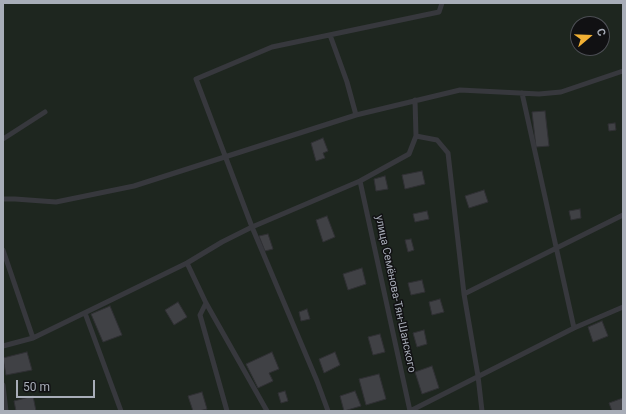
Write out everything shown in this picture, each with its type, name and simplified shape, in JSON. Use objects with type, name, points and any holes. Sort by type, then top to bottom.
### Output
[{"type":"lane","points":[[328,411],[317,381],[252,227],[196,79],[272,47],[439,12],[442,3]]},
{"type":"lane","points":[[330,35],[347,82],[356,115]]},
{"type":"lane","points":[[3,200],[15,199],[56,202],[134,186],[356,115],[460,90],[539,94],[561,92],[623,71]]},
{"type":"lane","points":[[522,93],[574,328]]},
{"type":"lane","points":[[3,346],[33,338],[187,262],[252,227],[360,181],[410,154],[416,136],[415,100]]},
{"type":"lane","points":[[3,139],[45,112]]},
{"type":"lane","points":[[416,136],[437,140],[448,153],[464,294],[478,376],[482,411]]},
{"type":"lane","name":"улица Семёнова-Тян-Шанского","points":[[360,181],[410,411]]},
{"type":"lane","points":[[464,294],[623,215]]},
{"type":"lane","points":[[3,250],[33,338]]},
{"type":"lane","points":[[187,262],[206,303],[266,411]]},
{"type":"lane","points":[[206,303],[200,316],[227,411]]},
{"type":"lane","points":[[410,411],[574,328],[623,307]]},
{"type":"lane","points":[[85,313],[120,411]]},
{"type":"lane","points":[[3,385],[6,411]]},
{"type":"shaded area","points":[[3,3],[623,3],[623,411],[3,411]]},
{"type":"building","points":[[545,111],[549,146],[536,147],[532,112]]},
{"type":"building","points":[[615,123],[616,130],[609,131],[608,124]]},
{"type":"building","points":[[323,138],[328,151],[323,153],[325,158],[316,161],[311,143]]},
{"type":"building","points":[[422,171],[425,184],[405,189],[402,175]]},
{"type":"building","points":[[385,176],[388,189],[376,191],[374,179]]},
{"type":"building","points":[[484,190],[488,202],[469,208],[465,196]]},
{"type":"building","points":[[580,209],[581,218],[571,220],[569,211]]},
{"type":"building","points":[[427,211],[429,219],[415,222],[413,214]]},
{"type":"building","points":[[327,216],[335,237],[323,242],[316,220]]},
{"type":"building","points":[[268,234],[273,249],[265,251],[259,236]]},
{"type":"building","points":[[411,239],[414,250],[408,252],[405,240]]},
{"type":"building","points":[[362,268],[366,284],[348,290],[343,274]]},
{"type":"building","points":[[422,280],[425,292],[411,295],[408,283]]},
{"type":"building","points":[[440,299],[444,312],[432,315],[429,302]]},
{"type":"building","points":[[178,302],[187,317],[174,325],[165,310]]},
{"type":"building","points":[[110,306],[122,335],[103,342],[91,314]]},
{"type":"building","points":[[307,309],[310,319],[301,321],[299,312]]},
{"type":"building","points":[[602,321],[608,336],[593,342],[588,327]]},
{"type":"building","points":[[424,330],[427,344],[417,347],[413,333]]},
{"type":"building","points":[[380,334],[385,352],[373,355],[368,337]]},
{"type":"building","points":[[27,352],[32,370],[6,375],[3,358]]},
{"type":"building","points":[[272,352],[279,369],[269,373],[273,381],[258,388],[246,364]]},
{"type":"building","points":[[335,352],[340,365],[324,373],[319,359]]},
{"type":"building","points":[[432,366],[439,388],[422,394],[415,372]]},
{"type":"building","points":[[379,374],[386,399],[366,405],[359,379]]},
{"type":"building","points":[[285,391],[288,401],[281,403],[278,393]]},
{"type":"building","points":[[355,391],[361,406],[344,411],[340,396]]},
{"type":"building","points":[[202,392],[207,409],[193,411],[188,396]]},
{"type":"building","points":[[33,396],[36,411],[16,411],[14,401]]},
{"type":"building","points":[[623,398],[623,411],[612,411],[609,403]]}]
